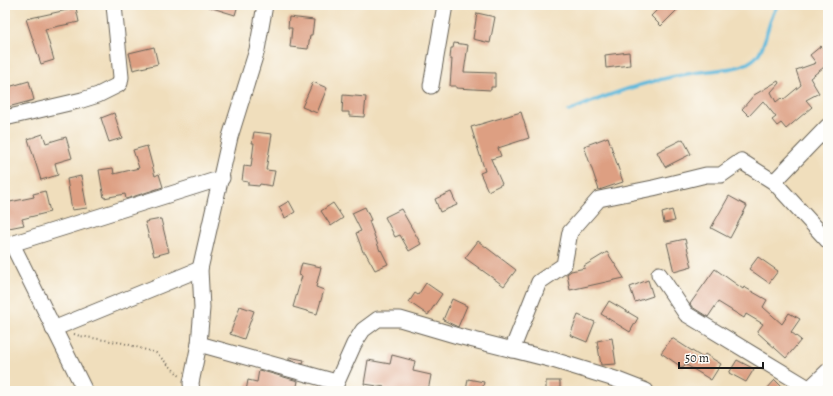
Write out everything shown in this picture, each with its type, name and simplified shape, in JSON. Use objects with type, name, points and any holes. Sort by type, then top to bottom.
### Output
[{"type":"street","points":[[5,118],[82,100],[98,95],[120,83],[121,77],[114,5]]},
{"type":"street","points":[[192,387],[199,344],[202,308],[200,269],[222,178],[230,137],[257,50],[265,5]]},
{"type":"street","points":[[431,86],[444,5]]},
{"type":"street","points":[[774,182],[828,126]]},
{"type":"street","points":[[512,350],[539,282],[564,265],[570,232],[599,199],[706,175],[721,175],[741,161],[774,182],[828,241]]},
{"type":"street","points":[[85,391],[56,328],[9,245],[222,178]]},
{"type":"street","points":[[56,328],[200,269]]},
{"type":"street","points":[[659,274],[686,314],[808,390],[828,371]]},
{"type":"street","points":[[199,344],[334,387],[354,344],[364,330],[378,319],[400,319],[458,336],[553,360],[615,379],[646,391]]},
{"type":"path","points":[[56,328],[80,336],[122,343],[156,353],[177,375],[192,387]]},
{"type":"building","points":[[210,5],[238,5],[235,15],[209,7]]},
{"type":"building","points":[[662,5],[682,5],[661,26],[651,16]]},
{"type":"building","points":[[76,8],[79,22],[45,29],[54,60],[41,64],[26,19]]},
{"type":"building","points":[[477,13],[495,17],[490,43],[473,39]]},
{"type":"building","points":[[289,17],[314,20],[308,49],[290,47],[292,28],[288,28]]},
{"type":"building","points":[[454,43],[468,45],[464,72],[495,73],[495,87],[491,87],[491,90],[456,88],[456,86],[450,86],[452,59],[450,59],[451,48],[453,48]]},
{"type":"building","points":[[821,46],[828,54],[828,64],[810,78],[819,93],[806,100],[812,107],[786,129],[781,123],[777,126],[772,120],[776,117],[763,101],[749,116],[742,109],[754,95],[778,81],[779,83],[771,92],[776,102],[781,98],[783,100],[801,85],[796,70],[816,63],[810,55]]},
{"type":"building","points":[[154,47],[158,64],[133,70],[129,53]]},
{"type":"building","points":[[629,52],[630,65],[606,68],[605,55]]},
{"type":"building","points":[[29,81],[34,100],[8,107],[5,97],[5,88]]},
{"type":"building","points":[[313,82],[327,88],[317,113],[302,107]]},
{"type":"building","points":[[343,95],[366,97],[364,117],[349,116],[349,112],[342,112]]},
{"type":"building","points":[[521,112],[529,138],[498,148],[501,156],[491,159],[502,184],[488,191],[480,173],[485,171],[471,127]]},
{"type":"building","points":[[114,113],[122,138],[109,142],[101,118]]},
{"type":"building","points":[[254,132],[272,134],[266,170],[275,171],[272,186],[260,184],[259,186],[248,185],[248,182],[242,181],[244,166],[251,167]]},
{"type":"building","points":[[43,134],[46,143],[66,137],[72,158],[55,163],[58,175],[41,180],[28,139]]},
{"type":"building","points":[[608,137],[623,182],[599,190],[584,146]]},
{"type":"building","points":[[683,139],[691,154],[665,167],[657,152]]},
{"type":"building","points":[[147,146],[155,176],[159,174],[163,187],[126,199],[125,194],[104,198],[99,170],[113,168],[114,174],[139,168],[133,150]]},
{"type":"building","points":[[81,176],[87,208],[72,210],[67,179]]},
{"type":"building","points":[[45,191],[50,212],[22,219],[24,225],[9,228],[8,225],[5,226],[5,203],[34,197],[33,194]]},
{"type":"building","points":[[451,192],[457,205],[440,212],[435,199]]},
{"type":"building","points":[[729,196],[747,206],[730,238],[711,228]]},
{"type":"building","points":[[289,201],[295,212],[285,218],[279,207]]},
{"type":"building","points":[[333,203],[343,218],[331,226],[321,211]]},
{"type":"building","points":[[365,207],[371,220],[369,221],[380,251],[381,250],[388,264],[375,270],[365,252],[363,252],[356,233],[361,231],[352,213]]},
{"type":"building","points":[[401,209],[421,244],[409,251],[400,235],[395,237],[385,217]]},
{"type":"building","points":[[672,210],[675,221],[664,223],[662,213]]},
{"type":"building","points":[[161,219],[169,252],[154,256],[145,222]]},
{"type":"building","points":[[685,239],[692,267],[674,272],[667,243]]},
{"type":"building","points":[[478,241],[516,270],[504,286],[465,258]]},
{"type":"building","points":[[607,252],[624,278],[570,290],[567,274],[571,271],[585,268],[584,266]]},
{"type":"building","points":[[758,257],[778,271],[769,283],[749,269]]},
{"type":"building","points":[[302,263],[321,267],[316,287],[324,290],[317,314],[293,307],[302,276],[299,275]]},
{"type":"building","points":[[715,269],[743,289],[744,287],[767,300],[763,307],[782,324],[789,313],[800,319],[791,332],[801,340],[786,358],[757,332],[763,324],[746,314],[744,318],[718,302],[708,317],[692,307],[690,304]]},
{"type":"building","points":[[648,280],[653,296],[635,302],[630,287]]},
{"type":"building","points":[[426,283],[442,294],[428,315],[409,302],[415,293],[418,295]]},
{"type":"building","points":[[452,299],[467,306],[458,327],[443,320]]},
{"type":"building","points":[[609,301],[638,318],[630,332],[601,314]]},
{"type":"building","points":[[240,306],[254,311],[244,339],[230,334]]},
{"type":"building","points":[[578,315],[595,322],[587,342],[570,335]]},
{"type":"building","points":[[612,338],[616,364],[601,365],[597,341]]},
{"type":"building","points":[[672,338],[703,358],[705,354],[721,364],[711,380],[685,364],[683,368],[661,353]]},
{"type":"building","points":[[392,355],[415,361],[413,371],[431,375],[428,391],[391,391],[384,389],[385,387],[364,384],[368,360],[390,364]]},
{"type":"building","points":[[289,357],[304,360],[303,364],[289,360]]},
{"type":"building","points":[[737,360],[754,369],[746,382],[729,373]]},
{"type":"building","points":[[259,370],[298,381],[296,391],[246,391],[248,380],[257,382]]},
{"type":"building","points":[[468,379],[484,382],[482,391],[466,391]]},
{"type":"building","points":[[775,380],[786,391],[765,391]]},
{"type":"building","points":[[546,381],[560,381],[560,391],[546,391]]},
{"type":"waterway","points":[[569,111],[620,91],[655,81],[691,73],[734,68],[750,62],[755,58],[762,47],[771,18],[778,5]]}]
